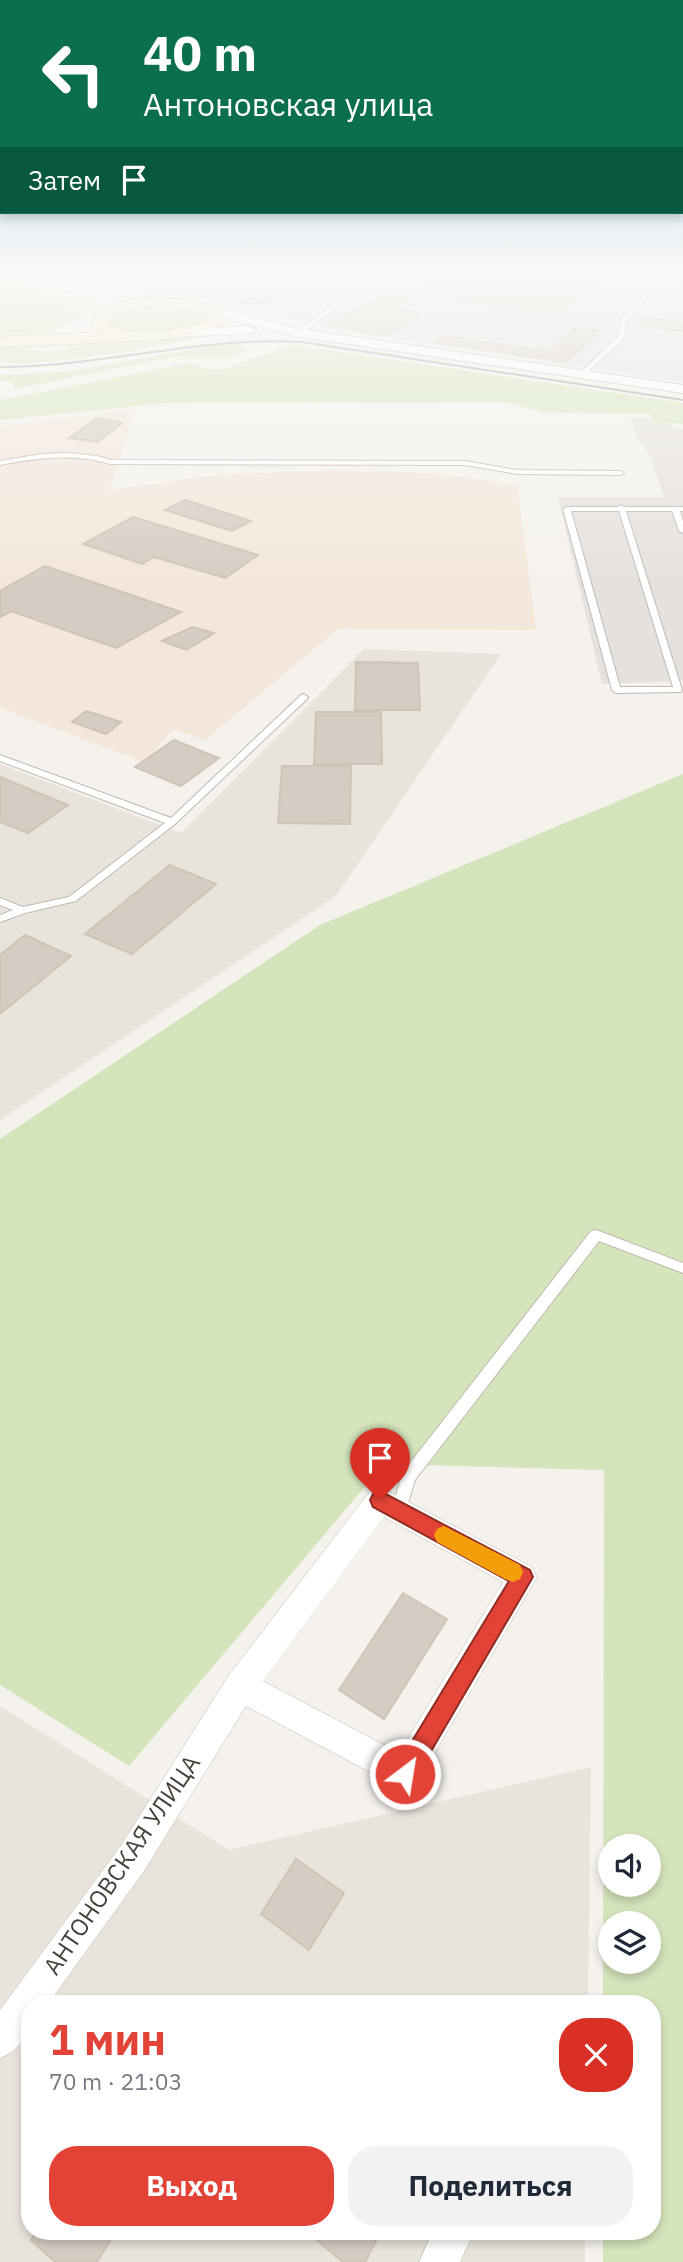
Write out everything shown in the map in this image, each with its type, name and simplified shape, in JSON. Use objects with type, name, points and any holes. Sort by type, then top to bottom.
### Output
[{"type":"street","points":[[586,375],[683,389]]},
{"type":"street","name":"АНТОНОВСКАЯ УЛИЦА","points":[[33,1995],[132,1859],[240,1686],[380,1500],[522,1577],[405,1774],[240,1686]]},
{"type":"street","name":"АНТОНОВСКАЯ УЛИЦА","points":[[0,2040],[21,2011]]},
{"type":"street","points":[[439,2262],[450,2240]]},
{"type":"lane","points":[[0,463],[29,458],[94,455],[110,462],[465,463],[517,471],[621,473]]},
{"type":"lane","points":[[621,507],[678,691],[616,690],[567,509],[621,507],[679,509],[683,531]]},
{"type":"lane","points":[[0,919],[22,910],[72,899],[172,822],[304,696]]},
{"type":"lane","points":[[0,758],[172,822]]},
{"type":"lane","points":[[0,901],[22,910]]},
{"type":"lane","points":[[399,1511],[408,1477],[596,1235],[683,1268]]},
{"type":"shaded area","points":[[633,375],[683,375],[683,382]]},
{"type":"shaded area","points":[[135,409],[110,490],[215,475],[330,470],[435,473],[517,485],[536,630],[338,629],[205,740],[174,729],[144,762],[0,708],[0,426]]},
{"type":"shaded area","points":[[631,418],[665,418],[675,429],[683,430],[683,681],[602,684],[558,497],[664,497],[649,453],[637,438]]},
{"type":"shaded area","points":[[364,649],[501,654],[336,896],[0,1120],[0,764],[181,833]]},
{"type":"shaded area","points":[[0,1706],[229,1850],[591,1767],[588,1995],[21,1995],[21,2240],[585,2240],[585,2262],[0,2262]]},
{"type":"green space","points":[[0,375],[87,375],[15,389],[12,382],[0,381]]},
{"type":"green space","points":[[130,375],[492,375],[683,403],[683,424],[654,422],[650,414],[541,412],[505,402],[167,403],[0,420],[0,400]]},
{"type":"green space","points":[[683,774],[683,2262],[603,2262],[603,2240],[661,2240],[661,1995],[603,1995],[603,1974],[661,1974],[661,1911],[603,1911],[603,1897],[661,1897],[661,1834],[603,1834],[604,1470],[384,1464],[129,1766],[0,1685],[0,1139],[320,925]]},
{"type":"building","points":[[97,418],[122,423],[98,442],[69,438]]},
{"type":"building","points":[[185,500],[251,521],[232,531],[165,510]]},
{"type":"building","points":[[133,517],[258,555],[225,578],[154,557],[142,564],[83,544]]},
{"type":"building","points":[[45,566],[181,612],[116,648],[11,611],[0,617],[0,591]]},
{"type":"building","points":[[192,627],[214,633],[186,650],[162,641]]},
{"type":"building","points":[[356,662],[418,663],[420,710],[355,710]]},
{"type":"building","points":[[86,711],[121,722],[106,734],[72,722]]},
{"type":"building","points":[[316,712],[381,712],[382,764],[314,764]]},
{"type":"building","points":[[174,740],[219,758],[181,786],[135,767]]},
{"type":"building","points":[[282,766],[351,766],[350,824],[278,823]]},
{"type":"building","points":[[0,777],[68,805],[28,833],[0,822]]},
{"type":"building","points":[[170,865],[216,884],[132,954],[85,934]]},
{"type":"building","points":[[25,935],[71,956],[0,1014],[0,955]]},
{"type":"building","points":[[403,1593],[447,1619],[384,1719],[339,1690]]},
{"type":"building","points":[[296,1859],[344,1893],[309,1950],[261,1914]]},
{"type":"building","points":[[31,2240],[110,2240],[97,2262],[55,2262]]},
{"type":"building","points":[[317,2240],[376,2240],[365,2262],[343,2262]]},
{"type":"tram line","points":[[516,375],[683,400]]},
{"type":"slow traffic","points":[[444,1535],[513,1572]]},
{"type":"route","points":[[380,1500],[522,1577],[405,1774]]}]
